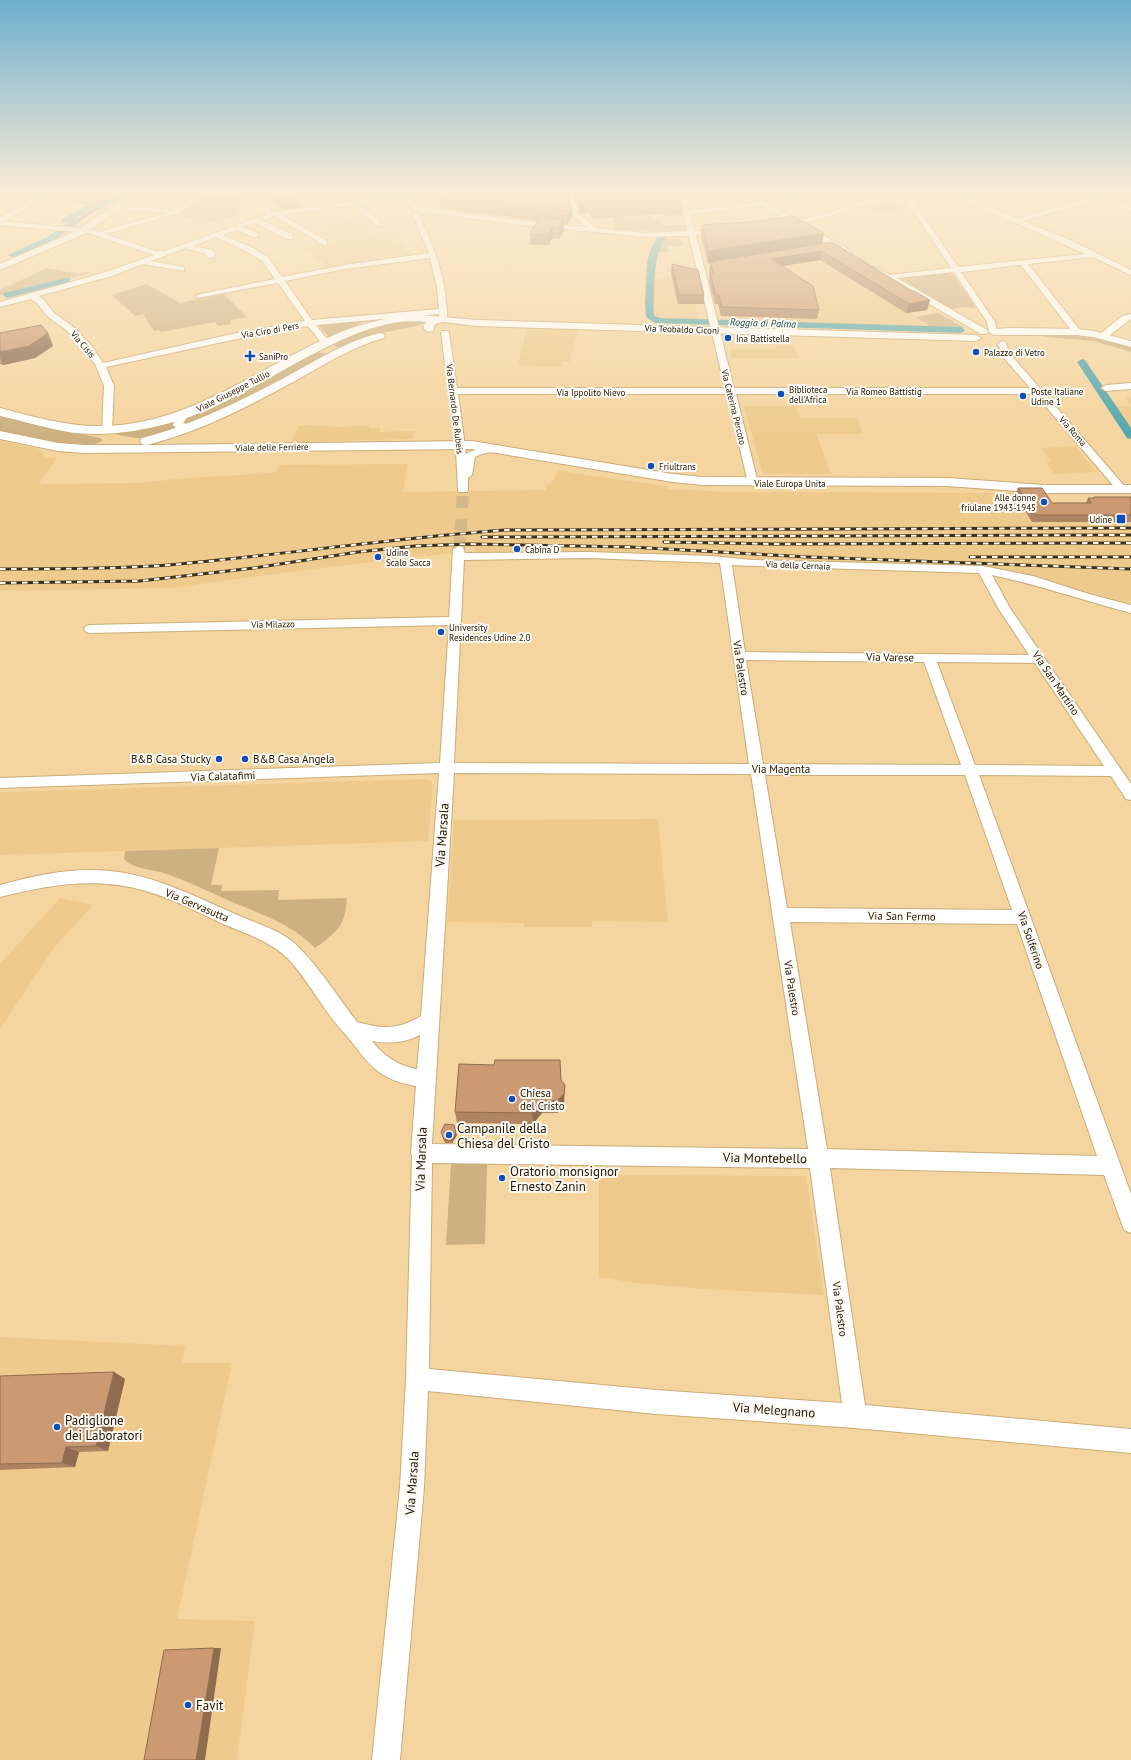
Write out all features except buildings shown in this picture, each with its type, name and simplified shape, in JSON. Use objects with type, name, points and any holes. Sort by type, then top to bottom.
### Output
[{"type":"main road","name":"Via Teobaldo Ciconi","points":[[441,316],[459,322],[714,325],[987,333],[1011,331],[1077,332],[1103,336],[1131,344]]},
{"type":"main road","points":[[429,329],[429,323],[441,316]]},
{"type":"main road","name":"Viale Giuseppe Tullio","points":[[107,430],[150,424],[184,415],[351,331],[397,319],[441,316]]},
{"type":"main road","points":[[418,329],[429,329],[435,332],[445,333],[460,328],[462,325],[459,322]]},
{"type":"main road","name":"Viale Giuseppe Tullio","points":[[135,443],[206,423],[359,343],[392,333]]},
{"type":"main road","points":[[987,333],[1008,338],[997,343]]},
{"type":"main road","points":[[987,333],[997,343]]},
{"type":"main road","points":[[997,343],[1031,340],[1088,343],[1131,355]]},
{"type":"main road","points":[[0,412],[104,437],[107,440],[98,446],[84,449]]},
{"type":"main road","points":[[67,428],[107,430]]},
{"type":"main road","name":"Viale delle Ferriere","points":[[0,435],[58,447],[84,449],[460,445]]},
{"type":"main road","name":"Viale delle Ferriere","points":[[84,449],[135,443]]},
{"type":"main road","name":"Viale Europa Unita","points":[[460,445],[703,482],[947,482],[1044,489],[1125,485]]},
{"type":"street","points":[[5,306],[112,272]]},
{"type":"street","points":[[274,272],[326,343]]},
{"type":"street","points":[[200,296],[321,272]]},
{"type":"street","points":[[438,272],[441,280],[441,316]]},
{"type":"street","name":"Via Caterina Percoto","points":[[704,272],[714,325],[753,483]]},
{"type":"street","points":[[880,272],[987,333],[991,322],[957,272]]},
{"type":"street","points":[[888,277],[935,272]]},
{"type":"street","points":[[1030,272],[1077,332]]},
{"type":"street","name":"Via Cisis","points":[[33,296],[41,302],[51,315],[69,328],[89,348],[100,366],[109,386],[107,430]]},
{"type":"street","name":"Via Ciro di Pers","points":[[100,366],[232,337],[310,323],[441,316]]},
{"type":"street","points":[[1103,336],[1126,318],[1131,316]]},
{"type":"street","name":"Via Bernardo De Rubeis","points":[[445,333],[460,445],[463,488],[466,481],[470,456],[479,451],[492,449]]},
{"type":"street","name":"Via Roma","points":[[997,343],[1038,391],[1125,485]]},
{"type":"street","points":[[1106,388],[1131,386]]},
{"type":"street","name":"Via Ippolito Nievo","points":[[453,391],[730,391]]},
{"type":"street","name":"Via Romeo Battistig","points":[[730,391],[1038,391]]},
{"type":"street","name":"Viale Giuseppe Tullio","points":[[184,415],[180,418],[178,425],[190,428]]},
{"type":"street","name":"Via della Cernaia","points":[[459,553],[588,555],[752,563],[983,570],[1029,579],[1085,598],[1131,609]]},
{"type":"street","name":"Via Marsala","points":[[386,1760],[412,1487],[417,1379],[421,1153],[459,553]]},
{"type":"street","name":"Via Palestro","points":[[726,561],[739,656],[819,1159],[854,1416]]},
{"type":"street","name":"Via San Martino","points":[[983,570],[1004,608],[1131,795]]},
{"type":"street","name":"Via Milazzo","points":[[90,629],[455,621]]},
{"type":"street","name":"Via Varese","points":[[739,656],[1040,659]]},
{"type":"street","name":"Via Solferino","points":[[929,658],[1131,1223]]},
{"type":"street","name":"Via Magenta","points":[[446,768],[1116,771]]},
{"type":"street","name":"Via Calatafimi","points":[[0,783],[446,768]]},
{"type":"street","name":"Via Gervasutta","points":[[0,891],[53,879],[94,876],[137,883],[192,902],[266,935],[284,946],[305,967],[366,1049],[378,1061],[391,1071],[408,1077],[425,1079]]},
{"type":"street","name":"Via San Fermo","points":[[781,914],[1023,918]]},
{"type":"street","points":[[350,1028],[382,1036],[397,1036],[414,1031],[429,1021]]},
{"type":"street","name":"Via Montebello","points":[[421,1153],[819,1159],[1110,1166]]},
{"type":"street","name":"Via Melegnano","points":[[417,1379],[656,1402],[854,1416],[1131,1441]]},
{"type":"shaded area","points":[[38,272],[91,273],[0,295],[0,290]]},
{"type":"shaded area","points":[[710,272],[866,272],[925,307],[927,310],[909,313],[932,327],[722,320]]},
{"type":"shaded area","points":[[946,273],[954,275],[976,308],[963,307],[952,309],[901,280],[905,278]]},
{"type":"shaded area","points":[[679,274],[692,287],[699,321],[659,320],[653,317],[651,303],[653,294],[652,280]]},
{"type":"shaded area","points":[[147,284],[180,303],[224,294],[247,317],[230,320],[231,324],[218,326],[215,322],[161,332],[159,330],[154,331],[143,314],[135,316],[112,295]]},
{"type":"shaded area","points":[[938,313],[965,328],[932,327],[915,317]]},
{"type":"shaded area","points":[[408,319],[424,321],[424,323],[417,326],[377,334],[340,348],[334,345],[334,343],[368,328]]},
{"type":"shaded area","points":[[361,320],[364,322],[329,337],[318,325]]},
{"type":"shaded area","points":[[527,328],[578,330],[570,362],[562,362],[562,367],[518,365]]},
{"type":"shaded area","points":[[1039,334],[1075,336],[1108,341],[1131,347],[1131,352],[1094,341],[1046,337]]},
{"type":"shaded area","points":[[776,345],[794,346],[799,358],[732,358],[730,349],[776,349]]},
{"type":"shaded area","points":[[316,352],[327,354],[323,358],[193,424],[182,423],[185,418]]},
{"type":"shaded area","points":[[1131,397],[1131,406],[1125,398]]},
{"type":"shaded area","points":[[744,406],[796,406],[800,418],[857,418],[863,434],[816,434],[831,474],[763,474]]},
{"type":"shaded area","points":[[1131,406],[1131,434],[1113,407]]},
{"type":"shaded area","points":[[0,417],[100,438],[102,440],[95,444],[70,444],[0,431]]},
{"type":"shaded area","points":[[176,421],[174,426],[176,428],[148,437],[134,438],[106,432]]},
{"type":"shaded area","points":[[309,425],[339,427],[369,425],[369,428],[380,428],[380,432],[414,431],[413,439],[292,442],[298,426]]},
{"type":"shaded area","points":[[0,441],[36,448],[42,451],[45,458],[57,458],[39,484],[138,483],[187,478],[271,473],[277,472],[279,465],[408,464],[403,492],[546,490],[545,486],[554,480],[557,470],[667,486],[667,489],[731,492],[1014,493],[1049,510],[1131,503],[1131,604],[1093,596],[1016,572],[977,565],[774,560],[721,555],[644,553],[476,553],[474,552],[474,547],[453,547],[452,553],[312,569],[171,588],[0,591]]},
{"type":"shaded area","points":[[1075,446],[1097,472],[1054,474],[1046,461],[1051,461],[1041,448]]},
{"type":"shaded area","points":[[424,779],[431,781],[433,784],[428,841],[0,855],[0,792]]},
{"type":"shaded area","points":[[658,819],[668,922],[592,921],[592,927],[524,927],[524,923],[447,922],[454,820]]},
{"type":"shaded area","points":[[219,848],[211,885],[222,885],[221,891],[279,890],[278,900],[347,898],[345,915],[339,927],[324,942],[315,948],[296,932],[276,920],[183,880],[162,872],[138,867],[128,863],[124,859],[125,851]]},
{"type":"shaded area","points":[[60,898],[93,905],[53,949],[0,1029],[0,964]]},
{"type":"shaded area","points":[[451,1164],[487,1164],[485,1244],[446,1245]]},
{"type":"shaded area","points":[[599,1172],[612,1175],[806,1176],[824,1295],[703,1289],[636,1283],[599,1277]]},
{"type":"shaded area","points":[[0,1337],[186,1346],[182,1363],[232,1363],[177,1619],[255,1621],[237,1760],[0,1760]]},
{"type":"waterway","name":"Roggia di Palma","points":[[651,272],[649,311],[650,317],[658,321],[961,330]]},
{"type":"waterway","points":[[7,295],[67,280]]},
{"type":"waterway","name":"Roggia di Palma","points":[[1082,362],[1131,436]]},
{"type":"tunnel","points":[[462,508],[463,490]]},
{"type":"tunnel","points":[[459,549],[462,514]]},
{"type":"railway","points":[[0,569],[64,569],[169,565],[422,537],[506,530],[1131,528]]},
{"type":"railway","points":[[482,537],[1131,535]]},
{"type":"railway","points":[[664,542],[775,544],[1131,543]]},
{"type":"railway","points":[[0,583],[140,581],[254,568],[358,552],[415,546],[469,544],[630,547],[808,557],[1131,569]]},
{"type":"railway","points":[[970,557],[1131,557]]},
{"type":"place","name":"Ina Battistella","points":[[728,338]]},
{"type":"place","name":"Palazzo di Vetro","points":[[976,352]]},
{"type":"place","name":"SaniPro","points":[[250,356]]},
{"type":"place","name":"Biblioteca dell'Africa","points":[[781,394]]},
{"type":"place","name":"Poste Italiane Udine 1","points":[[1023,396]]},
{"type":"place","name":"Friultrans","points":[[651,466]]},
{"type":"place","name":"Alle donne friulane 1943-1945","points":[[1044,502]]},
{"type":"place","name":"Udine","points":[[1121,519]]},
{"type":"place","name":"Cabina D","points":[[517,549]]},
{"type":"place","name":"Udine Scalo Sacca","points":[[378,557]]},
{"type":"place","name":"University Residences Udine 2.0","points":[[441,632]]},
{"type":"place","name":"B&B Casa Stucky","points":[[219,759]]},
{"type":"place","name":"B&B Casa Angela","points":[[245,759]]},
{"type":"place","name":"Chiesa del Cristo","points":[[512,1099]]},
{"type":"place","name":"Campanile della Chiesa del Cristo","points":[[449,1135]]},
{"type":"place","name":"Oratorio monsignor Ernesto Zanin","points":[[502,1178]]},
{"type":"place","name":"Padiglione dei Laboratori","points":[[57,1427]]},
{"type":"place","name":"Favit","points":[[188,1705]]}]
